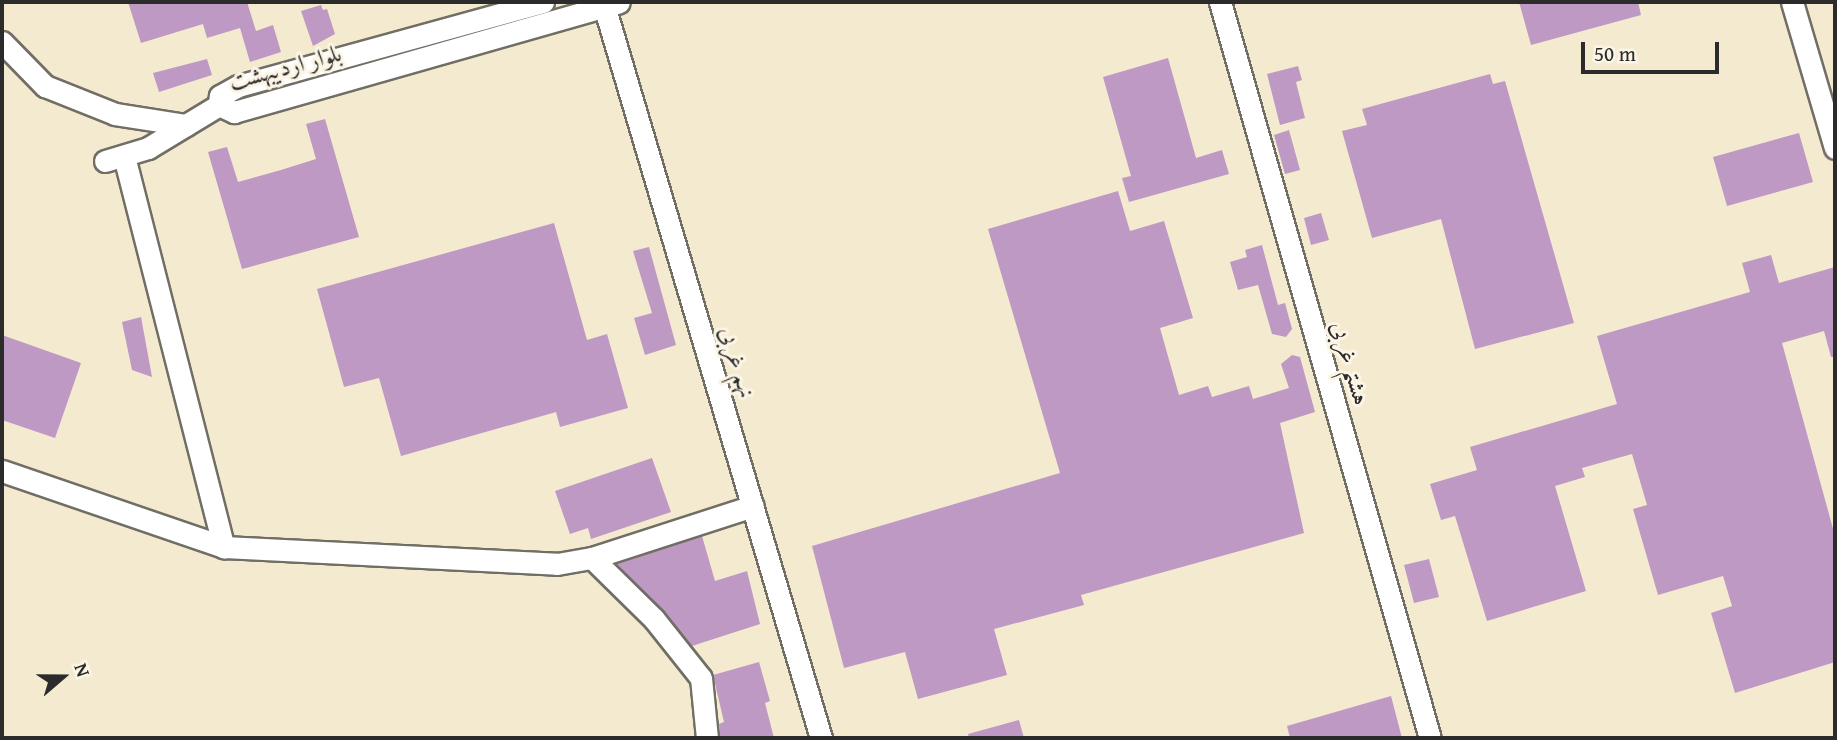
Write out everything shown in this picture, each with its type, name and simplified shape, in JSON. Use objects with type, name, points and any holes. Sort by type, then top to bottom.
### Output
[{"type":"street","name":"بلوار اردیبهشت","points":[[543,2],[238,86],[220,96],[219,105],[234,112],[609,3]]},
{"type":"street","name":"هشتم غربی","points":[[1220,2],[1430,738]]},
{"type":"street","points":[[1792,2],[1835,148]]},
{"type":"street","name":"نهم غربی","points":[[609,3],[821,738]]},
{"type":"street","points":[[2,42],[45,86],[115,114],[186,125]]},
{"type":"street","points":[[219,105],[148,148],[114,159],[224,547]]},
{"type":"street","points":[[2,471],[224,547],[557,564],[593,558],[753,506]]},
{"type":"street","points":[[593,558],[654,619],[701,678],[707,738]]},
{"type":"building","points":[[128,2],[247,2],[256,31],[273,25],[281,52],[250,62],[240,28],[207,38],[203,24],[141,43]]},
{"type":"building","points":[[1519,2],[1638,2],[1641,15],[1531,45]]},
{"type":"building","points":[[321,5],[323,10],[327,9],[335,34],[313,46],[301,11]]},
{"type":"building","points":[[1168,58],[1196,158],[1222,150],[1229,174],[1129,202],[1122,178],[1131,176],[1103,77]]},
{"type":"building","points":[[207,59],[212,75],[159,92],[153,73]]},
{"type":"building","points":[[1298,66],[1302,80],[1296,82],[1305,118],[1280,125],[1267,74]]},
{"type":"building","points":[[1490,74],[1493,84],[1505,81],[1574,323],[1475,349],[1441,219],[1372,238],[1342,131],[1367,125],[1362,109]]},
{"type":"building","points":[[325,119],[359,237],[242,269],[208,152],[227,147],[238,182],[281,170],[316,159],[306,124]]},
{"type":"building","points":[[1289,130],[1300,170],[1285,174],[1274,135]]},
{"type":"building","points":[[1799,133],[1813,182],[1727,206],[1713,157]]},
{"type":"building","points":[[1118,191],[1130,231],[1164,221],[1193,318],[1160,328],[1179,395],[1208,386],[1212,397],[1249,386],[1253,399],[1289,388],[1281,364],[1292,355],[1300,357],[1315,412],[1280,423],[1304,533],[1081,595],[1084,605],[994,629],[1007,675],[918,699],[905,652],[844,668],[812,546],[1060,473],[988,229]]},
{"type":"building","points":[[1321,213],[1329,240],[1311,245],[1304,218]]},
{"type":"building","points":[[554,223],[587,340],[607,334],[628,408],[560,427],[556,412],[401,456],[379,378],[344,387],[317,289]]},
{"type":"building","points":[[1262,245],[1278,305],[1285,303],[1292,329],[1286,337],[1272,334],[1258,285],[1238,290],[1230,262],[1247,257],[1245,250]]},
{"type":"building","points":[[649,247],[676,345],[645,355],[634,318],[652,313],[633,251]]},
{"type":"building","points":[[1771,255],[1779,283],[1835,267],[1835,357],[1831,357],[1824,331],[1782,343],[1835,536],[1835,662],[1735,693],[1711,613],[1732,606],[1723,576],[1658,595],[1633,509],[1647,505],[1632,454],[1582,468],[1585,477],[1555,486],[1586,591],[1487,621],[1455,516],[1441,520],[1430,484],[1477,470],[1470,447],[1617,404],[1597,336],[1750,292],[1742,263]]},
{"type":"building","points":[[141,317],[152,377],[132,370],[122,322]]},
{"type":"building","points":[[2,335],[81,363],[55,438],[2,420]]},
{"type":"building","points":[[652,458],[671,512],[591,539],[588,528],[570,534],[555,491]]},
{"type":"building","points":[[702,536],[715,581],[747,571],[760,624],[692,646],[617,564]]},
{"type":"building","points":[[1429,559],[1439,597],[1414,603],[1404,565]]},
{"type":"building","points":[[759,662],[770,701],[765,703],[774,738],[720,738],[719,724],[724,722],[713,675]]},
{"type":"building","points":[[1391,696],[1402,738],[1290,738],[1287,726]]},
{"type":"building","points":[[1019,720],[1024,738],[969,738],[968,734]]}]
